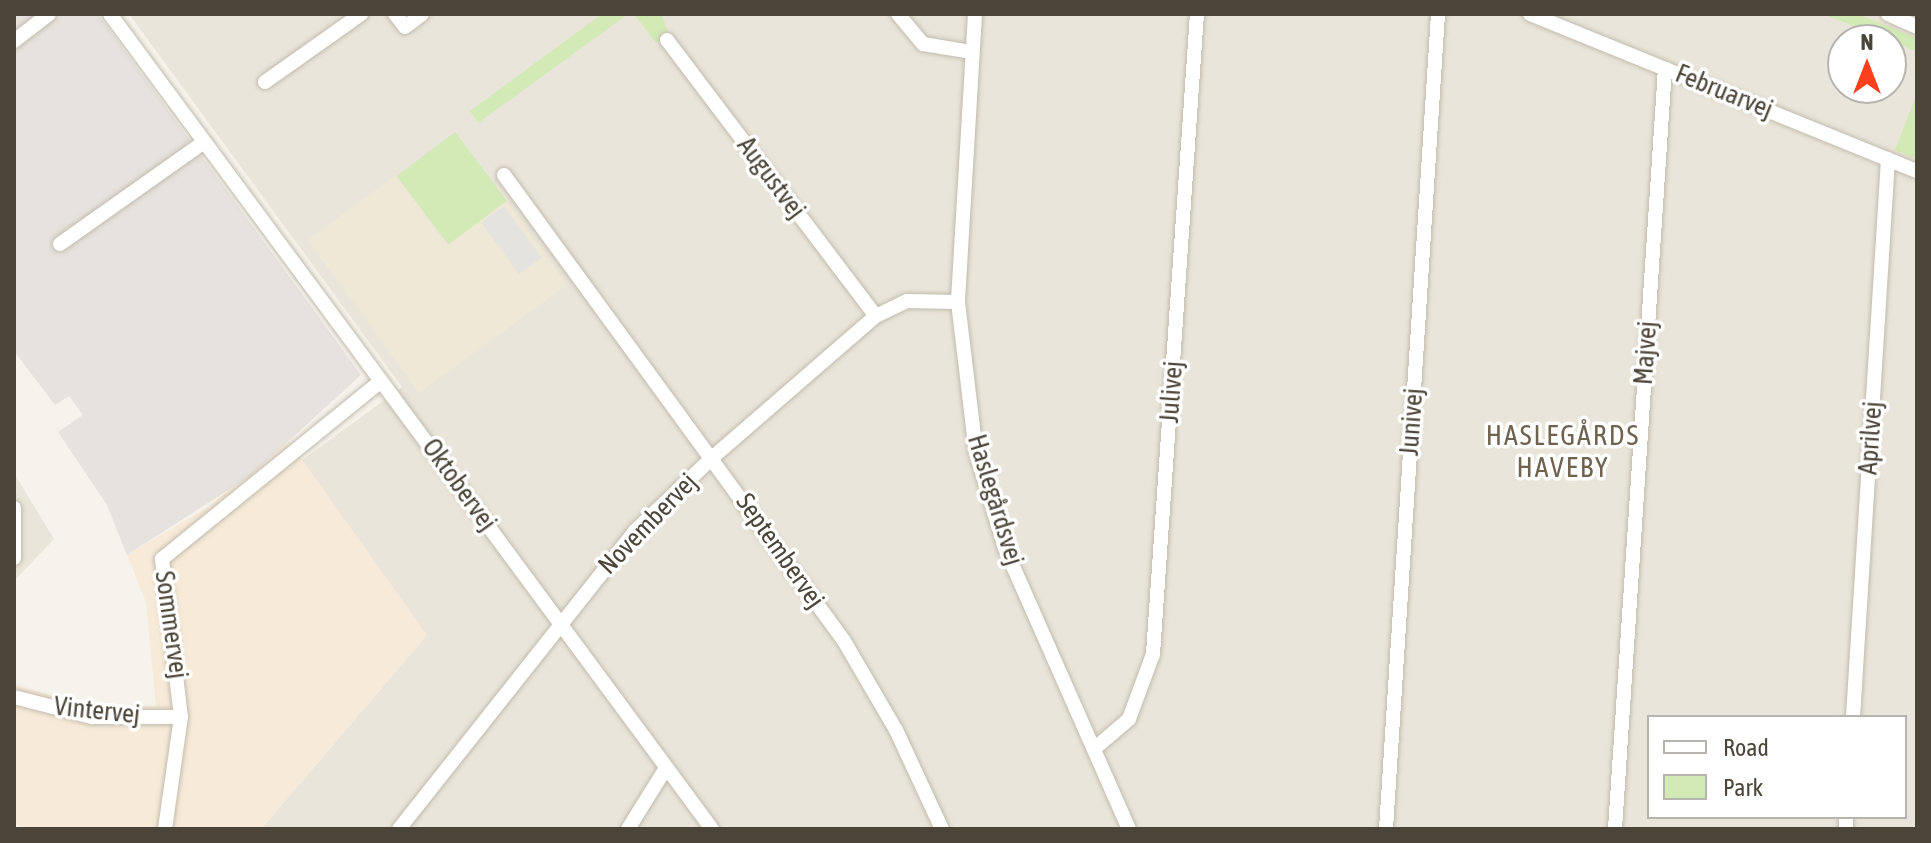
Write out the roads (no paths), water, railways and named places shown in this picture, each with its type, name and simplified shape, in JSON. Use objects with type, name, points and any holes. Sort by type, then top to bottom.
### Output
[{"type":"street","points":[[14,41],[49,14]]},
{"type":"street","name":"Oktobervej","points":[[110,14],[712,829]]},
{"type":"street","points":[[265,82],[361,14]]},
{"type":"street","points":[[395,14],[405,27],[422,14]]},
{"type":"street","points":[[898,14],[923,44],[972,52]]},
{"type":"street","name":"Haslegårdsvej","points":[[975,14],[958,302],[980,467],[1005,548],[1129,829]]},
{"type":"street","name":"Julivej","points":[[1094,749],[1129,719],[1153,654],[1197,14]]},
{"type":"street","name":"Junivej","points":[[1386,829],[1438,14]]},
{"type":"street","name":"Februarvej","points":[[1530,14],[1917,171]]},
{"type":"street","points":[[1888,14],[1917,27]]},
{"type":"street","name":"Augustvej","points":[[667,40],[876,316]]},
{"type":"street","name":"Majvej","points":[[1615,829],[1665,69]]},
{"type":"street","points":[[60,244],[204,142]]},
{"type":"street","name":"Aprilvej","points":[[1853,715],[1888,159]]},
{"type":"street","name":"Septembervej","points":[[504,175],[713,457],[870,685],[942,829]]},
{"type":"street","name":"Novembervej","points":[[399,829],[559,623],[635,531],[713,457],[876,316],[907,301],[958,302]]},
{"type":"street","name":"Sommervej","points":[[165,829],[181,717],[162,559],[381,381]]},
{"type":"street","points":[[14,508],[14,558]]},
{"type":"street","name":"Vintervej","points":[[14,697],[92,717],[181,717]]},
{"type":"street","points":[[628,829],[666,768]]},
{"type":"district","name":"HASLEGÅRDS HAVEBY","points":[[1563,451]]}]
